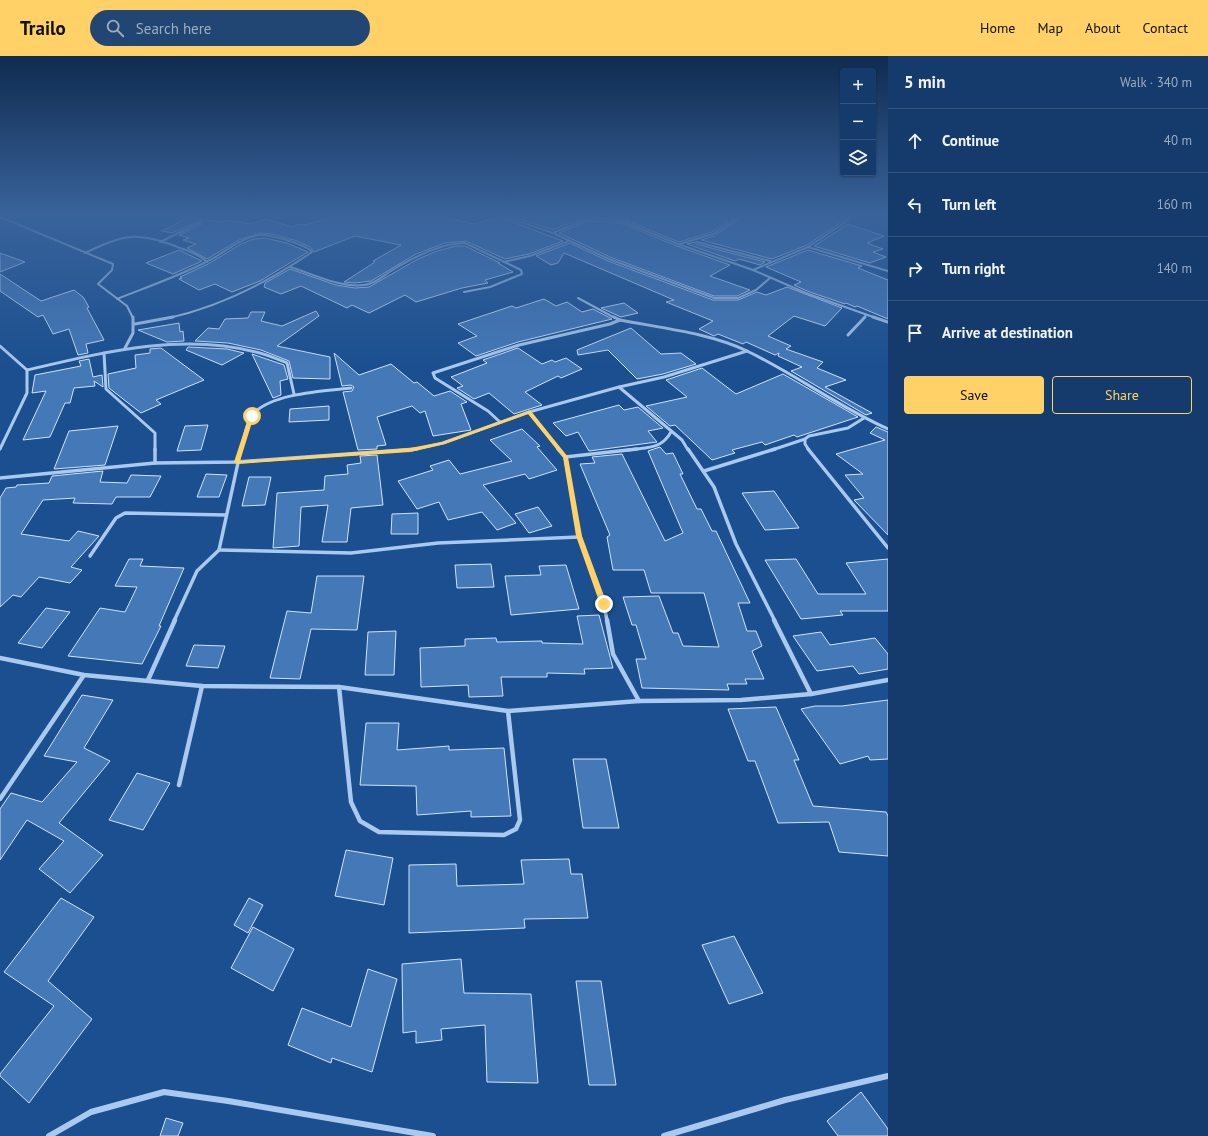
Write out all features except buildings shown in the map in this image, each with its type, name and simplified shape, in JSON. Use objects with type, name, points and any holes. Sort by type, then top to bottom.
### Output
[{"type":"street","points":[[113,266],[112,270],[98,284],[101,288],[128,306],[135,324],[130,343],[125,348]]},
{"type":"street","points":[[117,299],[196,266]]},
{"type":"street","points":[[135,324],[176,316],[208,307],[241,293],[290,267],[346,284],[364,285],[372,283],[397,266]]},
{"type":"street","points":[[464,292],[490,287],[522,274],[521,270],[513,266]]},
{"type":"street","points":[[629,266],[714,298],[738,298],[756,290],[770,278]]},
{"type":"street","points":[[743,266],[806,293],[888,322]]},
{"type":"street","points":[[753,270],[760,266]]},
{"type":"street","points":[[873,266],[888,271]]},
{"type":"street","points":[[578,298],[620,320],[722,341],[747,352],[864,418],[888,429]]},
{"type":"street","points":[[848,335],[866,314]]},
{"type":"street","points":[[500,422],[488,411],[435,378],[433,373],[519,345],[610,324],[620,320]]},
{"type":"street","points":[[27,370],[125,348],[166,344],[231,347],[262,352],[287,363],[294,394]]},
{"type":"street","points":[[0,346],[27,370],[27,393],[0,449]]},
{"type":"street","points":[[0,478],[155,463],[237,462],[410,450],[443,443],[529,412],[619,387],[664,377],[747,352]]},
{"type":"street","points":[[104,353],[106,389],[155,433],[155,463]]},
{"type":"street","points":[[619,387],[682,440],[704,471],[714,487],[736,544],[811,694]]},
{"type":"street","points":[[148,680],[197,571],[219,550],[237,462],[252,416],[259,408],[294,394],[351,388]]},
{"type":"street","points":[[529,412],[565,457],[579,536],[604,604],[613,654],[639,701]]},
{"type":"street","points":[[704,471],[805,439],[809,436],[848,428],[864,418]]},
{"type":"street","points":[[565,457],[658,446],[666,441],[671,432]]},
{"type":"street","points":[[805,439],[805,444],[888,548]]},
{"type":"street","points":[[90,556],[116,518],[125,513],[226,515]]},
{"type":"street","points":[[219,550],[351,553],[438,543],[579,536]]},
{"type":"street","points":[[0,658],[84,675],[202,686],[339,687],[508,711],[639,701],[741,700],[811,694],[888,680]]},
{"type":"street","points":[[0,799],[84,675]]},
{"type":"street","points":[[179,785],[202,686]]},
{"type":"street","points":[[339,687],[351,802],[360,821],[379,832],[504,835],[516,829],[520,820],[508,711]]},
{"type":"street","points":[[664,1136],[785,1100],[888,1076]]},
{"type":"street","points":[[49,1136],[91,1112],[164,1092],[228,1100],[433,1136]]},
{"type":"route","points":[[252,416],[237,462],[410,450],[443,443],[529,412],[565,457],[579,536],[604,604]]}]
